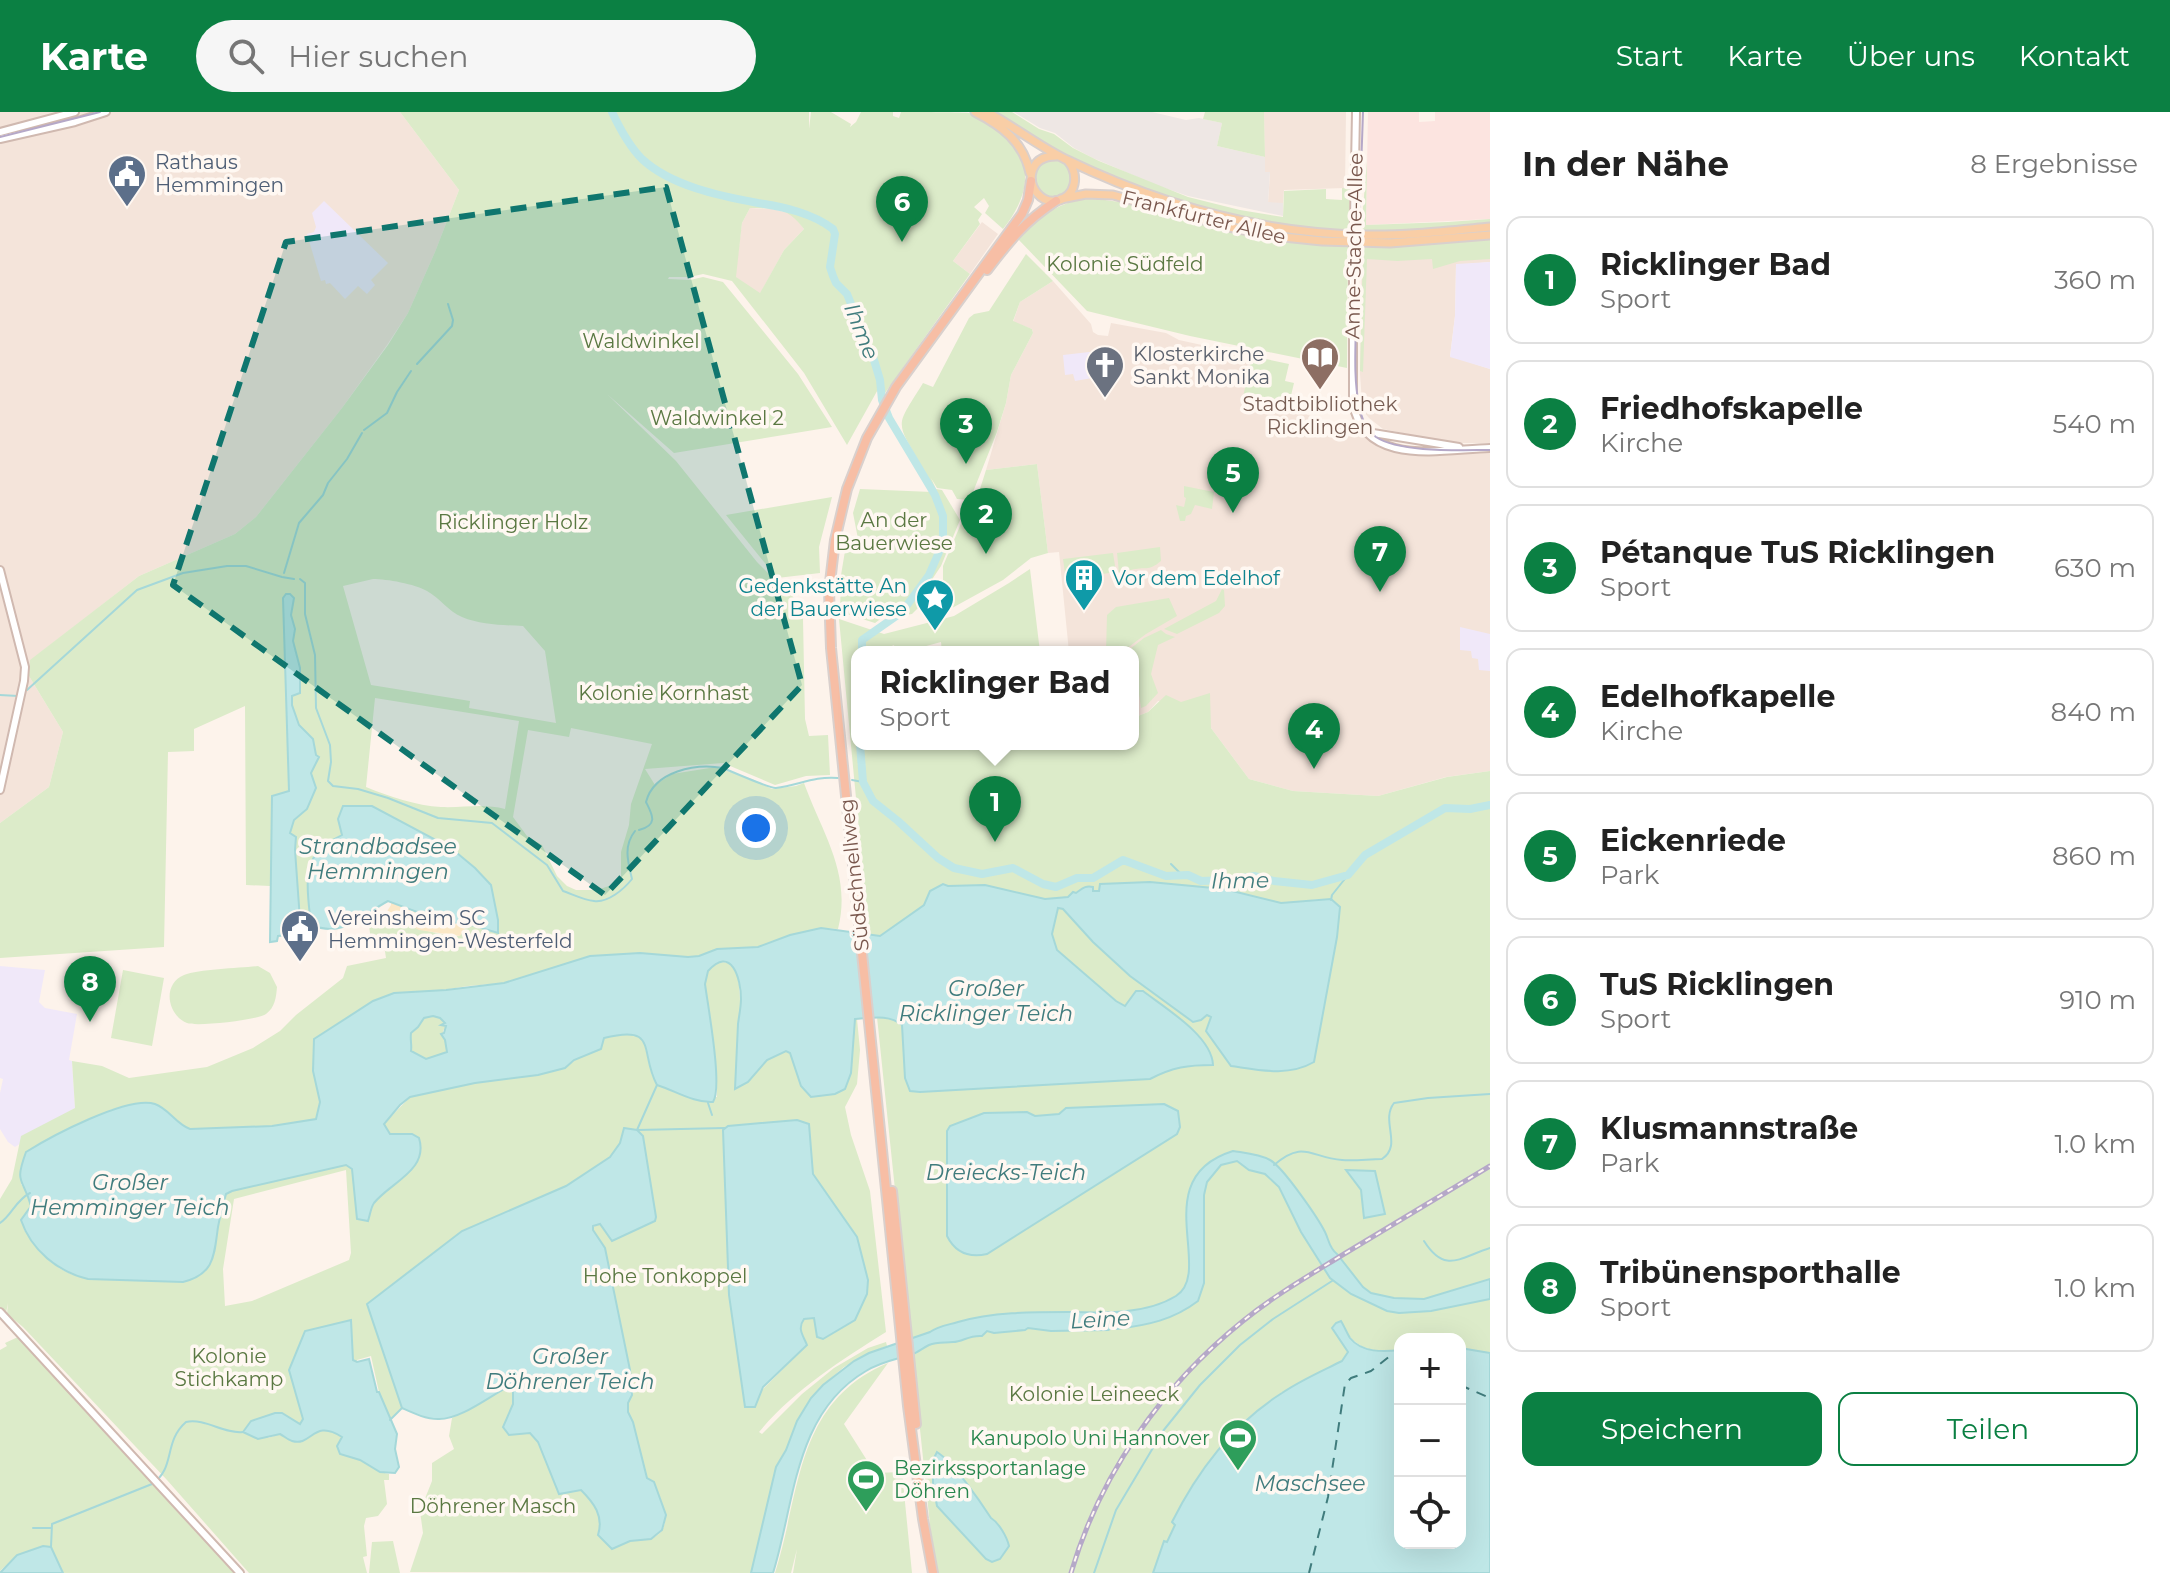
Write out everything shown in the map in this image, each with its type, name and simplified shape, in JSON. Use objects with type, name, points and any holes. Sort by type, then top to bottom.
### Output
[{"type":"highway","name":"Südschnellweg","points":[[934,1573],[923,1519],[901,1315],[831,608],[847,508],[864,457],[884,412],[1014,230],[1025,207],[1031,178]]},
{"type":"highway","name":"Südschnellweg","points":[[1014,230],[1059,200]]},
{"type":"main road","points":[[975,112],[1012,137],[1025,155],[1031,178],[1035,192],[1040,196],[1059,200],[1071,192],[1075,181],[1074,169],[1063,158],[1054,155],[1041,159],[1033,169],[1031,178]]},
{"type":"main road","name":"Frankfurter Allee","points":[[987,112],[1063,158],[1170,202],[1231,219],[1286,230],[1367,235],[1490,227]]},
{"type":"main road","name":"Frankfurter Allee","points":[[1059,200],[1096,193],[1113,195],[1229,227],[1322,241],[1390,243],[1490,235]]},
{"type":"street","points":[[0,132],[75,112]]},
{"type":"street","points":[[0,139],[106,112]]},
{"type":"street","name":"Anne-Stache-Allee","points":[[1356,112],[1353,404],[1360,427]]},
{"type":"street","points":[[1360,427],[1373,433],[1466,449]]},
{"type":"street","points":[[1360,427],[1367,436],[1390,447],[1431,452],[1490,448]]},
{"type":"street","points":[[0,570],[25,667],[0,790]]},
{"type":"street","points":[[0,1312],[240,1573]]},
{"type":"highlighted area","points":[[666,187],[802,685],[605,895],[173,585],[286,242]]},
{"type":"shaded area","points":[[0,112],[400,112],[459,190],[408,313],[342,408],[256,517],[235,534],[139,576],[31,660],[29,676],[63,732],[49,787],[0,823]]},
{"type":"shaded area","points":[[1014,112],[1152,112],[1186,120],[1199,118],[1222,123],[1217,146],[1265,157],[1265,172],[1270,172],[1268,202],[1283,203],[1283,216],[1188,196],[1156,185],[1093,158],[1055,133]]},
{"type":"shaded area","points":[[1264,112],[1346,112],[1345,188],[1284,190],[1283,203],[1268,203],[1270,173],[1265,172]]},
{"type":"shaded area","points":[[1368,112],[1419,112],[1419,122],[1435,121],[1435,112],[1490,112],[1490,219],[1366,225]]},
{"type":"shaded area","points":[[324,201],[388,263],[371,280],[375,285],[367,294],[358,286],[345,299],[330,283],[321,281],[307,234],[314,232],[316,227],[312,213]]},
{"type":"shaded area","points":[[750,208],[793,214],[804,229],[784,250],[760,294],[735,277],[742,223]]},
{"type":"shaded area","points":[[982,222],[998,234],[970,274],[953,261]]},
{"type":"shaded area","points":[[1490,238],[1490,262],[1456,265],[1450,356],[1490,369],[1490,443],[1450,443],[1383,429],[1364,412],[1362,402],[1362,247]]},
{"type":"shaded area","points":[[1490,262],[1490,369],[1450,357],[1456,264]]},
{"type":"shaded area","points":[[1053,281],[1098,335],[1108,336],[1111,323],[1166,333],[1179,340],[1252,356],[1244,397],[1274,403],[1325,421],[1328,425],[1360,432],[1392,450],[1427,454],[1490,453],[1490,771],[1446,777],[1378,796],[1293,791],[1249,779],[1211,728],[1181,702],[1158,701],[1148,712],[1139,716],[1139,646],[1068,646],[1059,552],[1048,553],[1037,464],[986,470],[1011,375],[1033,333],[1032,329],[1013,322],[1020,302]]},
{"type":"shaded area","points":[[1098,351],[1106,371],[1097,372],[1098,377],[1075,381],[1073,374],[1065,375],[1063,355]]},
{"type":"shaded area","points":[[1460,627],[1490,634],[1490,671],[1479,670],[1478,659],[1472,658],[1471,651],[1460,650]]},
{"type":"shaded area","points":[[0,966],[45,970],[39,1002],[45,1008],[77,1014],[69,1060],[72,1061],[75,1108],[15,1147],[0,1129],[3,1079],[0,1078]]},
{"type":"green space","points":[[400,112],[809,112],[809,129],[811,112],[831,112],[851,124],[850,127],[861,112],[893,112],[893,116],[899,118],[901,112],[969,113],[991,125],[1016,147],[1025,173],[1020,201],[1013,215],[1003,229],[985,213],[989,206],[984,198],[974,207],[982,214],[978,220],[980,224],[953,261],[970,274],[885,393],[881,384],[847,445],[804,373],[732,281],[703,274],[668,279],[703,277],[723,282],[798,374],[832,427],[674,453],[607,394],[676,461],[757,562],[777,582],[787,583],[803,619],[805,719],[809,736],[828,735],[830,775],[806,776],[775,785],[723,763],[645,769],[655,785],[672,774],[716,767],[772,789],[804,783],[838,871],[841,909],[838,929],[821,928],[758,947],[717,949],[699,956],[591,956],[504,983],[373,1001],[314,1039],[313,1071],[320,1102],[316,1119],[272,1126],[190,1129],[180,1126],[169,1113],[143,1103],[110,1110],[21,1184],[31,1206],[25,1214],[24,1230],[51,1262],[76,1276],[88,1279],[194,1279],[213,1256],[226,1194],[232,1191],[346,1165],[352,1169],[357,1219],[372,1204],[412,1134],[390,1134],[384,1124],[410,1097],[565,1068],[604,1038],[637,1035],[643,1039],[657,1085],[717,1097],[705,984],[708,971],[715,963],[729,963],[737,974],[740,1005],[736,1089],[748,1082],[767,1060],[786,1051],[790,1052],[801,1086],[851,1073],[857,1019],[860,1050],[857,1084],[845,1107],[870,1191],[886,1332],[802,1390],[759,1432],[762,1434],[802,1394],[834,1368],[868,1348],[886,1342],[887,1346],[844,1367],[823,1385],[804,1409],[776,1467],[751,1573],[410,1572],[423,1533],[420,1511],[432,1481],[432,1463],[454,1449],[449,1436],[452,1418],[514,1383],[509,1435],[530,1433],[538,1442],[559,1493],[581,1490],[596,1506],[612,1549],[628,1542],[650,1539],[663,1528],[663,1505],[654,1482],[647,1479],[628,1412],[632,1395],[630,1370],[605,1248],[593,1230],[600,1224],[624,1129],[620,1143],[610,1157],[566,1186],[462,1231],[367,1304],[402,1408],[390,1420],[379,1392],[371,1356],[357,1362],[353,1360],[351,1320],[290,1370],[303,1419],[299,1424],[282,1413],[268,1438],[280,1434],[292,1441],[318,1432],[336,1433],[343,1437],[340,1454],[389,1474],[389,1480],[384,1480],[387,1504],[378,1516],[366,1518],[364,1526],[367,1556],[363,1557],[367,1573],[249,1573],[167,1480],[23,1327],[7,1314],[8,1303],[6,1313],[0,1307],[0,1199],[12,1179],[21,1136],[75,1108],[72,1061],[102,1066],[129,1078],[207,1067],[253,1048],[280,1031],[343,978],[347,966],[386,958],[383,938],[371,940],[369,926],[379,923],[386,913],[412,927],[439,933],[459,936],[468,924],[498,932],[475,868],[451,848],[372,806],[342,835],[319,850],[308,888],[311,925],[304,926],[301,934],[278,936],[277,941],[270,942],[270,886],[246,885],[245,706],[194,729],[194,751],[168,752],[164,947],[0,958],[0,823],[49,787],[63,732],[29,676],[30,660],[139,576],[235,534],[256,517],[342,408],[408,313],[459,190]],"holes":[[[750,208],[774,209],[787,213],[804,229],[784,250],[760,293],[736,277],[742,223]],[[373,579],[401,582],[427,591],[469,620],[523,626],[545,651],[556,723],[469,708],[470,701],[371,685],[343,586]],[[375,698],[519,721],[505,809],[432,806],[366,787]],[[571,728],[652,744],[631,804],[621,852],[621,882],[597,890],[576,890],[567,886],[557,876],[542,845],[527,836],[513,817],[528,730],[569,737]],[[809,1124],[813,1174],[857,1237],[868,1280],[817,1337],[814,1318],[804,1319],[801,1329],[807,1345],[745,1407],[729,1295],[723,1130]],[[346,1170],[349,1260],[252,1301],[225,1306],[223,1269],[234,1199]]]},
{"type":"green space","points":[[995,112],[1012,112],[1099,161],[1188,197],[1240,210],[1283,217],[1284,191],[1326,189],[1326,199],[1342,200],[1342,188],[1350,188],[1349,232],[1257,222],[1158,194],[1103,172],[1032,137]]},
{"type":"green space","points":[[1205,112],[1264,112],[1265,157],[1217,146],[1222,123],[1203,119]]},
{"type":"green space","points":[[1053,159],[1067,164],[1072,178],[1067,192],[1053,197],[1039,192],[1034,178],[1039,164]]},
{"type":"green space","points":[[1367,161],[1366,225],[1490,219],[1490,224],[1390,232],[1361,231]]},
{"type":"green space","name":"Kolonie Südfeld","points":[[1090,198],[1127,203],[1248,235],[1348,247],[1347,368],[1087,311],[1018,239],[1050,211]]},
{"type":"green space","points":[[1490,239],[1490,259],[1460,261],[1433,269],[1432,259],[1367,259],[1363,372],[1360,371],[1363,248]]},
{"type":"green space","points":[[1026,254],[1053,281],[1020,302],[1013,321],[1032,329],[1033,333],[1011,375],[997,432],[973,492],[980,489],[986,470],[1037,464],[1048,553],[1031,558],[1003,580],[943,613],[943,566],[971,500],[957,499],[952,490],[937,488],[931,478],[936,489],[942,490],[960,520],[933,578],[931,595],[912,614],[903,619],[894,619],[913,600],[931,573],[944,530],[940,501],[904,434],[903,417],[923,383],[933,387],[969,318],[989,311]]},
{"type":"green space","points":[[1252,356],[1289,364],[1285,381],[1294,383],[1289,404],[1243,397]]},
{"type":"green space","points":[[1184,486],[1214,492],[1212,509],[1195,505],[1185,521],[1180,521],[1176,505],[1184,507]]},
{"type":"green space","name":"An der Bauerwiese","points":[[860,489],[932,492],[941,519],[941,542],[927,575],[898,612],[889,620],[887,614],[875,623],[840,612],[846,545],[859,544],[853,513]]},
{"type":"green space","points":[[832,497],[819,547],[820,573],[777,578],[726,515]]},
{"type":"green space","points":[[1160,547],[1161,561],[1157,564],[1119,573],[1117,553]]},
{"type":"green space","points":[[1113,553],[1116,572],[1076,578],[1076,585],[1065,573],[1063,559]]},
{"type":"green space","points":[[1030,569],[1039,646],[941,646],[941,642],[926,646],[851,646],[851,745],[839,619],[884,634],[954,616]]},
{"type":"green space","points":[[1222,589],[1225,606],[1219,613],[1177,634],[1164,629],[1216,601]]},
{"type":"green space","points":[[1169,598],[1177,616],[1130,646],[1106,646],[1107,615],[1116,607]]},
{"type":"green space","points":[[1161,630],[1175,637],[1158,645],[1151,674],[1158,693],[1141,708],[1139,646],[1134,646]]},
{"type":"green space","name":"Kolonie Leineeck","points":[[1210,693],[1211,728],[1249,779],[1293,791],[1378,796],[1447,777],[1490,771],[1490,1353],[1466,1349],[1466,1333],[1394,1333],[1394,1350],[1386,1351],[1366,1348],[1349,1336],[1342,1340],[1349,1352],[1342,1361],[1281,1393],[1243,1424],[1167,1542],[1164,1542],[1153,1573],[935,1573],[877,1017],[894,1019],[902,1025],[905,1078],[977,1089],[1150,1079],[1180,1068],[1213,1065],[1136,991],[1125,1006],[1057,950],[1052,934],[1057,908],[1063,909],[1130,976],[1193,1022],[1210,1015],[1231,1066],[1280,1071],[1322,899],[1281,903],[1224,889],[1150,882],[1101,884],[1100,891],[1085,887],[1068,897],[1045,899],[985,885],[948,886],[930,891],[924,905],[880,936],[869,935],[851,750],[1139,750],[1139,716],[1148,712],[1166,695],[1181,702]],"holes":[[[1027,1112],[1035,1116],[1059,1114],[1180,1127],[1177,1134],[987,1254],[979,1256],[947,1236],[947,1131],[950,1126]]]},
{"type":"green space","points":[[258,966],[270,973],[277,987],[273,1005],[266,1014],[240,1021],[193,1024],[180,1019],[171,1007],[172,985],[184,975]]},
{"type":"green space","points":[[123,970],[164,978],[152,1046],[111,1038]]},
{"type":"green space","points":[[433,1016],[441,1019],[446,1026],[443,1031],[447,1052],[426,1059],[411,1051],[411,1033],[424,1018]]},
{"type":"green space","points":[[18,1337],[238,1573],[63,1573],[51,1547],[23,1553],[0,1571],[0,1350],[7,1346],[5,1343]]},
{"type":"green space","points":[[888,1363],[844,1424],[875,1473],[902,1472],[912,1573],[793,1573],[797,1549],[791,1573],[775,1573],[806,1452],[818,1425],[835,1401],[858,1380]]},
{"type":"green space","points":[[393,1541],[400,1573],[369,1573],[372,1542]]},
{"type":"sand","points":[[391,901],[441,921],[468,924],[460,936],[419,930],[386,913]]},
{"type":"water","points":[[286,594],[294,598],[291,615],[295,629],[293,641],[300,668],[300,693],[292,696],[292,705],[299,725],[313,739],[319,757],[311,773],[316,788],[307,809],[294,820],[290,833],[296,837],[301,934],[278,936],[277,941],[270,942],[272,796],[289,791],[283,598]]},
{"type":"water","name":"Strandbadsee Hemmingen","points":[[343,806],[372,806],[451,848],[491,885],[498,933],[468,924],[441,921],[388,901],[342,927],[333,929],[311,925],[310,865],[322,847],[342,835],[338,819]]},
{"type":"water","points":[[1150,882],[1224,889],[1281,903],[1331,899],[1340,907],[1337,937],[1314,1062],[1284,1071],[1231,1066],[1206,1031],[1211,1017],[1207,1015],[1193,1022],[1130,976],[1063,909],[1058,908],[1052,934],[1057,950],[1125,1006],[1136,991],[1143,991],[1196,1033],[1211,1054],[1213,1065],[1181,1068],[1150,1079],[910,1091],[905,1078],[902,1025],[891,1019],[873,1018],[855,1019],[851,1073],[845,1089],[835,1094],[811,1097],[801,1086],[790,1053],[786,1051],[767,1060],[748,1082],[735,1089],[741,991],[733,967],[723,961],[708,971],[705,984],[716,1064],[713,1102],[692,1099],[657,1085],[644,1044],[633,1035],[604,1038],[601,1049],[574,1060],[565,1068],[410,1097],[384,1124],[390,1134],[412,1134],[419,1138],[419,1159],[407,1175],[374,1203],[368,1221],[357,1219],[352,1169],[346,1165],[232,1191],[226,1194],[211,1262],[201,1274],[183,1282],[77,1276],[56,1265],[39,1250],[21,1220],[31,1206],[20,1176],[26,1152],[109,1111],[143,1103],[155,1104],[190,1129],[272,1126],[316,1119],[320,1102],[313,1071],[314,1039],[373,1001],[394,993],[504,983],[590,956],[640,953],[699,956],[717,949],[758,947],[821,928],[880,936],[924,905],[930,891],[943,884],[985,885],[1045,899],[1068,897],[1088,887],[1099,891],[1100,884]],"holes":[[[424,1018],[440,1018],[445,1023],[441,1025],[446,1026],[441,1034],[447,1052],[426,1059],[411,1051],[411,1033]]]},
{"type":"water","name":"Dreiecks-Teich","points":[[1164,1104],[1178,1111],[1180,1127],[1177,1134],[987,1254],[963,1252],[950,1242],[947,1236],[947,1131],[950,1126],[984,1113],[1027,1112],[1035,1116],[1059,1114],[1066,1108]]},
{"type":"water","points":[[797,1120],[809,1124],[813,1174],[857,1237],[868,1280],[867,1294],[855,1320],[823,1339],[817,1337],[814,1318],[804,1319],[801,1329],[807,1345],[763,1387],[755,1407],[745,1407],[729,1295],[723,1130],[728,1126]]},
{"type":"water","name":"Großer Döhrener Teich","points":[[624,1128],[637,1130],[643,1136],[655,1221],[612,1241],[600,1224],[593,1226],[593,1230],[605,1248],[630,1370],[632,1395],[628,1412],[647,1478],[654,1482],[666,1515],[662,1530],[651,1539],[630,1541],[612,1549],[598,1535],[599,1516],[586,1495],[581,1490],[559,1494],[538,1442],[530,1433],[509,1435],[503,1427],[513,1404],[513,1384],[466,1411],[447,1418],[428,1418],[402,1408],[367,1304],[462,1231],[566,1186],[610,1157],[620,1143]]},
{"type":"water","name":"Leine","points":[[1233,1151],[1261,1156],[1276,1165],[1315,1216],[1332,1249],[1371,1293],[1424,1299],[1490,1279],[1490,1299],[1431,1311],[1399,1313],[1387,1311],[1351,1294],[1330,1278],[1301,1232],[1279,1187],[1265,1174],[1249,1170],[1237,1161],[1221,1165],[1207,1182],[1204,1195],[1204,1283],[1198,1301],[1170,1317],[1117,1329],[987,1331],[982,1336],[929,1345],[866,1371],[842,1389],[824,1410],[811,1435],[793,1489],[773,1573],[751,1573],[776,1467],[797,1421],[823,1385],[869,1353],[971,1319],[998,1314],[1123,1312],[1151,1307],[1176,1296],[1186,1284],[1189,1267],[1187,1202],[1193,1182],[1207,1164]]},
{"type":"water","points":[[1346,1170],[1375,1171],[1385,1214],[1364,1218],[1361,1190]]},
{"type":"water","points":[[351,1320],[353,1360],[369,1359],[377,1392],[397,1434],[395,1449],[399,1467],[395,1473],[380,1472],[360,1460],[340,1454],[337,1446],[342,1437],[325,1430],[299,1442],[280,1434],[258,1439],[243,1432],[251,1421],[275,1413],[282,1413],[300,1424],[303,1419],[289,1370],[305,1331]]},
{"type":"water","name":"Maschsee","points":[[1341,1321],[1350,1338],[1367,1349],[1394,1350],[1394,1549],[1466,1549],[1466,1349],[1490,1353],[1490,1573],[1153,1573],[1182,1503],[1218,1450],[1264,1405],[1342,1361],[1348,1352],[1332,1328]]},
{"type":"water","points":[[937,1452],[958,1473],[1002,1530],[1009,1546],[1000,1559],[992,1562],[986,1559],[937,1506],[933,1473]]},
{"type":"water","points":[[43,1546],[51,1547],[63,1573],[0,1573],[17,1555]]},
{"type":"waterway","name":"Ihme","points":[[612,112],[637,154],[667,176],[712,193],[797,212],[833,229],[830,267],[833,276],[847,294],[874,360],[889,418],[935,495],[943,516],[943,543],[929,575],[902,612],[862,640],[862,646]]},
{"type":"waterway","points":[[417,364],[452,326],[448,304]]},
{"type":"waterway","points":[[364,430],[387,413],[411,371]]},
{"type":"waterway","points":[[284,573],[299,523],[323,495],[362,433]]},
{"type":"waterway","points":[[27,690],[137,590],[183,573],[227,566],[246,566],[294,579]]},
{"type":"waterway","points":[[300,579],[305,583],[305,614],[315,655],[316,708],[330,745],[328,781],[333,786],[388,798],[438,818],[492,823],[547,865],[563,891],[594,901],[610,898],[632,879],[628,848],[635,831]]},
{"type":"waterway","points":[[0,695],[18,696]]},
{"type":"waterway","name":"Ihme","points":[[860,750],[863,782],[873,801],[938,858],[954,868],[982,874],[1013,868],[1043,884],[1056,887],[1077,878],[1093,878],[1123,860],[1166,876],[1188,875],[1201,881],[1255,876],[1312,885],[1348,875],[1365,855],[1445,808],[1470,809],[1490,805]]},
{"type":"waterway","points":[[639,830],[652,822],[646,802],[650,791],[667,776],[689,768],[723,768],[776,788],[814,779],[838,778]]},
{"type":"waterway","points":[[852,780],[863,782]]},
{"type":"waterway","points":[[1171,864],[1181,874]]},
{"type":"waterway","points":[[1331,900],[1348,875]]},
{"type":"waterway","points":[[657,1085],[637,1130],[725,1128]]},
{"type":"waterway","points":[[1274,1165],[1284,1157],[1301,1151],[1331,1159],[1382,1159],[1391,1147],[1389,1117],[1394,1103],[1490,1094]]},
{"type":"waterway","points":[[708,1103],[712,1115]]},
{"type":"waterway","name":"Großer Hemminger Teich","points":[[0,1223],[30,1193]]},
{"type":"waterway","points":[[1424,1241],[1439,1257],[1453,1261],[1490,1248]]},
{"type":"waterway","points":[[1094,1573],[1116,1510],[1163,1431],[1200,1385],[1240,1345],[1273,1319],[1332,1281]]},
{"type":"waterway","points":[[390,1420],[402,1408]]},
{"type":"waterway","points":[[51,1547],[52,1524],[152,1484],[159,1478],[174,1438],[186,1422],[201,1422],[228,1431],[243,1432]]},
{"type":"waterway","points":[[33,1528],[51,1528]]},
{"type":"ferry route","points":[[1309,1573],[1328,1497],[1345,1384],[1351,1378],[1371,1371],[1390,1356],[1394,1359]]},
{"type":"ferry route","points":[[1466,1388],[1490,1398]]},
{"type":"tram line","points":[[0,137],[100,112]]},
{"type":"tram line","points":[[1363,112],[1355,360],[1357,394],[1363,419],[1376,437],[1400,446],[1431,450],[1490,450]]},
{"type":"railway","points":[[1071,1573],[1083,1536],[1117,1467],[1138,1434],[1186,1373],[1255,1312],[1293,1286],[1490,1166]]},
{"type":"place","name":"Rathaus Hemmingen","points":[[127,208]]},
{"type":"place","name":"TuS Ricklingen","points":[[902,242]]},
{"type":"place","name":"Stadtbibliothek Ricklingen","points":[[1320,391]]},
{"type":"place","name":"Klosterkirche Sankt Monika","points":[[1105,399]]},
{"type":"place","name":"Pétanque TuS Ricklingen","points":[[966,464]]},
{"type":"place","name":"Eickenriede","points":[[1233,513]]},
{"type":"place","name":"Friedhofskapelle","points":[[986,554]]},
{"type":"place","name":"Klusmannstraße","points":[[1380,592]]},
{"type":"place","name":"Vor dem Edelhof","points":[[1084,612]]},
{"type":"place","name":"Gedenkstätte An der Bauerwiese","points":[[935,632]]},
{"type":"place","name":"Edelhofkapelle","points":[[1314,769]]},
{"type":"place","name":"Ricklinger Bad","points":[[995,842]]},
{"type":"place","name":"Vereinsheim SC Hemmingen-Westerfeld","points":[[300,963]]},
{"type":"place","name":"Tribünensporthalle","points":[[90,1022]]},
{"type":"place","name":"Kanupolo Uni Hannover","points":[[1238,1472]]},
{"type":"place","name":"Bezirkssportanlage Döhren","points":[[866,1513]]},
{"type":"park label","name":"Waldwinkel","points":[[641,341]]},
{"type":"park label","name":"Waldwinkel 2","points":[[717,418]]},
{"type":"park label","name":"Ricklinger Holz","points":[[513,522]]},
{"type":"park label","name":"Kolonie Kornhast","points":[[664,693]]},
{"type":"park label","name":"Hohe Tonkoppel","points":[[665,1276]]},
{"type":"park label","name":"Kolonie Stichkamp","points":[[229,1368]]},
{"type":"park label","name":"Döhrener Masch","points":[[493,1506]]},
{"type":"water label","name":"Großer Ricklinger Teich","points":[[986,1000]]}]
